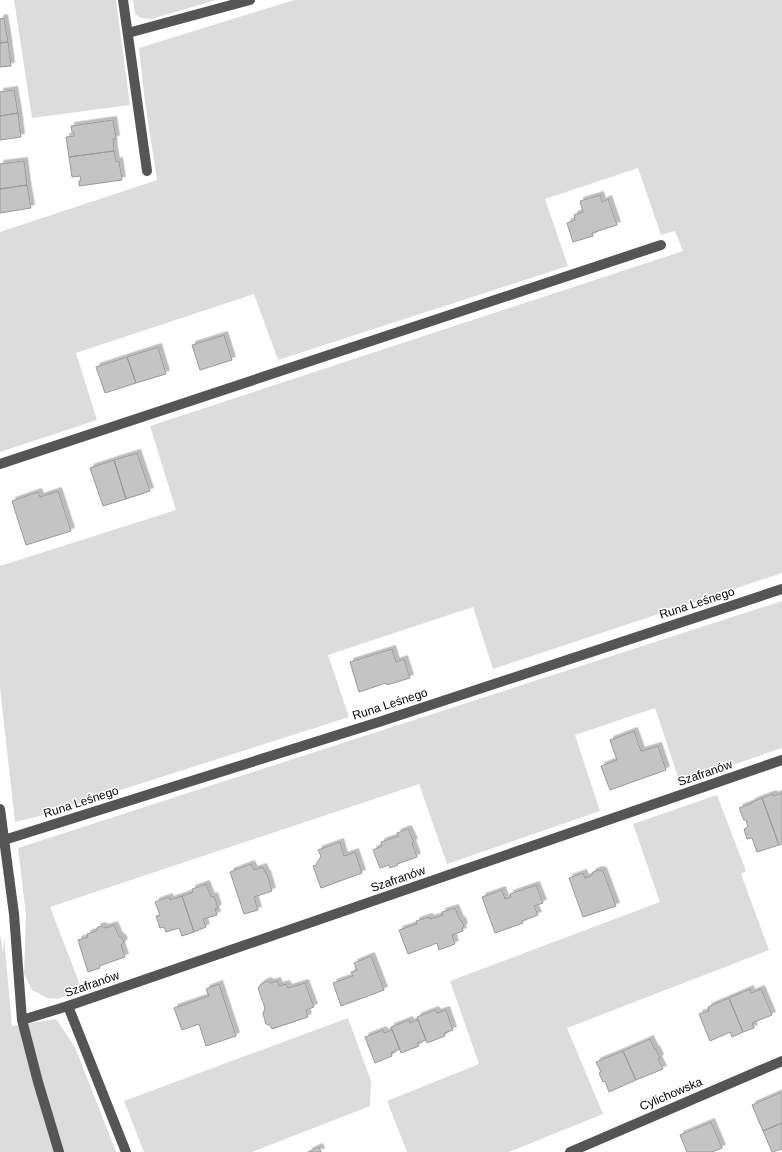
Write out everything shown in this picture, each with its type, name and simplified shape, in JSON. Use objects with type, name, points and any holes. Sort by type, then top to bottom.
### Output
[{"type":"street","points":[[123,0],[147,172]]},
{"type":"street","points":[[128,33],[250,0]]},
{"type":"street","points":[[0,464],[661,245]]},
{"type":"street","name":"Runa Leśnego","points":[[4,840],[382,721],[782,589]]},
{"type":"street","name":"Szafranów","points":[[22,1020],[68,1006],[782,760]]},
{"type":"street","points":[[0,809],[14,914],[22,1020],[38,1082],[59,1152]]},
{"type":"street","points":[[68,1006],[126,1152]]},
{"type":"street","name":"Cylichowska","points":[[570,1152],[782,1061]]},
{"type":"shaded area","points":[[14,0],[116,0],[130,105],[32,118]]},
{"type":"shaded area","points":[[133,0],[216,0],[151,19],[141,18],[135,14]]},
{"type":"shaded area","points":[[294,0],[782,0],[782,573],[493,669],[473,607],[328,655],[349,717],[36,817],[15,822],[0,688],[0,566],[176,510],[150,426],[683,251],[675,231],[661,235],[638,168],[545,199],[568,266],[278,360],[254,294],[76,353],[97,420],[0,452],[0,232],[157,180],[145,102],[139,48]]},
{"type":"shaded area","points":[[782,601],[782,748],[680,783],[655,708],[575,735],[600,811],[447,864],[419,784],[50,907],[82,990],[58,999],[47,998],[32,990],[24,974],[26,915],[18,848]]},
{"type":"shaded area","points":[[717,795],[746,871],[741,874],[769,950],[567,1028],[603,1114],[509,1152],[407,1152],[387,1101],[479,1064],[450,981],[660,902],[633,824]]},
{"type":"shaded area","points":[[0,934],[3,953],[4,937],[12,1026],[56,1019],[75,1047],[116,1152],[0,1152]]},
{"type":"shaded area","points":[[348,1018],[371,1081],[370,1106],[252,1152],[144,1152],[124,1101]]},
{"type":"building","points":[[4,18],[8,42],[0,43],[0,19]]},
{"type":"building","points":[[8,42],[11,66],[0,67],[0,43]]},
{"type":"building","points":[[14,90],[18,113],[0,116],[0,92]]},
{"type":"building","points":[[18,113],[21,137],[0,140],[0,116]]},
{"type":"building","points":[[113,120],[116,139],[113,139],[114,151],[69,157],[66,137],[74,136],[71,126]]},
{"type":"building","points":[[114,151],[116,162],[119,161],[122,180],[79,186],[79,181],[81,180],[80,176],[72,177],[69,157]]},
{"type":"building","points":[[24,161],[27,185],[0,189],[0,164]]},
{"type":"building","points":[[27,185],[31,208],[0,213],[0,189]]},
{"type":"building","points":[[600,195],[602,202],[608,199],[617,225],[592,233],[593,236],[573,242],[567,223],[575,220],[574,215],[583,212],[580,201]]},
{"type":"building","points":[[224,335],[232,360],[200,370],[192,345]]},
{"type":"building","points":[[158,347],[166,374],[136,383],[127,357]]},
{"type":"building","points":[[127,357],[136,383],[105,393],[96,367]]},
{"type":"building","points":[[137,453],[150,491],[126,499],[114,460]]},
{"type":"building","points":[[114,460],[126,499],[103,506],[90,468]]},
{"type":"building","points":[[58,491],[71,531],[26,545],[12,501],[38,492],[40,497]]},
{"type":"building","points":[[392,649],[396,662],[404,659],[410,678],[387,685],[386,683],[359,692],[350,662]]},
{"type":"building","points":[[634,731],[641,751],[658,746],[666,770],[610,790],[601,766],[617,760],[610,740]]},
{"type":"building","points":[[782,793],[782,844],[779,845],[762,798],[773,794],[773,796]]},
{"type":"building","points":[[762,798],[779,845],[757,852],[752,838],[747,839],[744,829],[748,827],[739,808]]},
{"type":"building","points":[[408,829],[414,842],[412,843],[417,857],[390,868],[389,865],[380,868],[373,850],[382,846],[381,842],[399,836],[397,833]]},
{"type":"building","points":[[340,842],[344,856],[355,852],[362,873],[321,888],[313,866],[316,865],[321,856],[318,850]]},
{"type":"building","points":[[251,864],[254,870],[263,867],[267,874],[272,891],[254,897],[258,910],[244,914],[230,872]]},
{"type":"building","points":[[599,870],[603,871],[616,906],[583,917],[569,878],[583,873],[585,878],[591,876],[593,872]]},
{"type":"building","points":[[206,884],[211,897],[214,896],[218,908],[215,909],[217,915],[203,919],[206,927],[194,932],[182,896],[193,892],[192,889]]},
{"type":"building","points":[[536,885],[543,903],[534,906],[538,915],[522,921],[523,923],[495,933],[482,897],[502,890],[505,899],[511,897],[510,894]]},
{"type":"building","points":[[182,896],[194,932],[182,936],[179,928],[166,932],[164,927],[160,928],[156,916],[160,915],[155,902],[169,897],[170,900]]},
{"type":"building","points":[[455,908],[464,926],[462,928],[463,931],[452,935],[455,944],[439,950],[437,943],[408,954],[399,930],[417,924],[416,921],[443,915],[442,912]]},
{"type":"building","points":[[114,925],[119,936],[124,942],[121,945],[125,957],[99,966],[100,968],[88,972],[78,940],[88,937],[87,934],[96,931],[98,927],[101,926],[105,928]]},
{"type":"building","points":[[371,956],[384,990],[341,1006],[333,983],[353,976],[351,972],[357,970],[354,963]]},
{"type":"building","points":[[267,981],[271,983],[277,981],[279,986],[286,984],[288,988],[305,983],[314,1007],[306,1010],[308,1017],[272,1029],[271,1026],[266,1024],[263,1014],[265,1008],[258,988],[261,984]]},
{"type":"building","points":[[219,984],[236,1036],[206,1046],[199,1024],[182,1030],[174,1008],[209,996],[206,989]]},
{"type":"building","points":[[750,989],[751,993],[761,989],[772,1015],[752,1023],[754,1028],[743,1032],[729,998]]},
{"type":"building","points":[[729,998],[743,1032],[732,1037],[730,1032],[710,1041],[699,1014],[709,1011],[708,1007]]},
{"type":"building","points":[[435,1010],[437,1013],[446,1010],[453,1030],[444,1033],[445,1036],[427,1043],[417,1017]]},
{"type":"building","points":[[409,1020],[410,1023],[418,1020],[426,1040],[417,1043],[419,1046],[401,1053],[391,1027]]},
{"type":"building","points":[[383,1030],[384,1033],[392,1030],[400,1049],[391,1053],[392,1056],[375,1063],[365,1037]]},
{"type":"building","points":[[650,1039],[660,1058],[658,1059],[663,1069],[636,1080],[623,1051]]},
{"type":"building","points":[[623,1051],[636,1080],[609,1092],[605,1081],[603,1082],[599,1073],[601,1072],[596,1062]]},
{"type":"building","points":[[782,1092],[782,1123],[763,1131],[752,1105]]},
{"type":"building","points":[[711,1122],[722,1148],[712,1152],[687,1152],[680,1135]]},
{"type":"building","points":[[782,1123],[782,1149],[772,1152],[763,1131]]},
{"type":"building","points":[[319,1147],[321,1152],[308,1152]]}]
